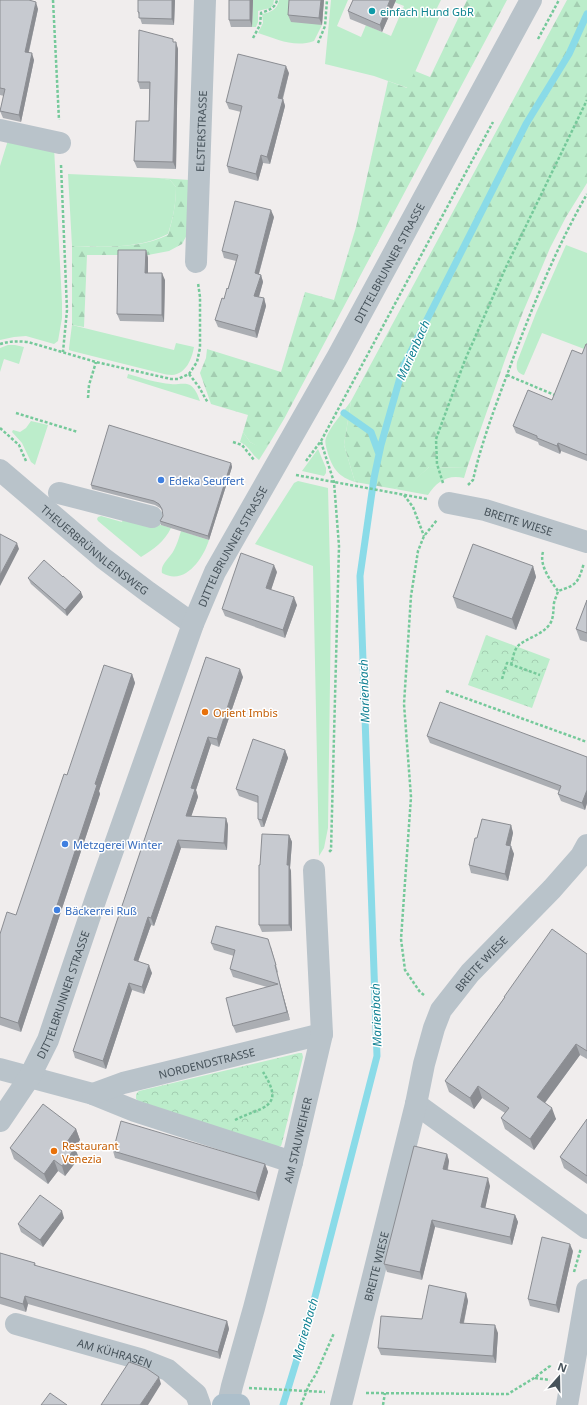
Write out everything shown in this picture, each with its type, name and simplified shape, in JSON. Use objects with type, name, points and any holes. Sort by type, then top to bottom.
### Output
[{"type":"main road","points":[[223,1405],[244,1396]]},
{"type":"street","name":"ELSTERSTRASSE","points":[[196,262],[205,0]]},
{"type":"street","name":"DITTELBRUNNER STRASSE","points":[[0,1121],[29,1078],[48,1040],[193,624],[215,572],[338,356],[530,0]]},
{"type":"street","points":[[0,130],[60,143]]},
{"type":"street","name":"THEUERBRÜNNLEINSWEG","points":[[0,470],[103,558],[193,624]]},
{"type":"street","points":[[59,493],[152,517]]},
{"type":"street","name":"BREITE WIESE","points":[[449,503],[485,510],[549,531],[587,550]]},
{"type":"street","name":"BREITE WIESE","points":[[333,1398],[416,1104],[424,1064],[434,1028],[441,1010],[470,973],[552,889],[581,856],[587,845]]},
{"type":"street","name":"AM STAUWEIHER","points":[[228,1404],[292,1162],[322,1034],[314,870]]},
{"type":"street","name":"NORDENDSTRASSE","points":[[93,1094],[122,1083],[322,1034]]},
{"type":"street","points":[[0,1069],[93,1094],[135,1111],[292,1162]]},
{"type":"street","points":[[416,1104],[585,1235]]},
{"type":"street","points":[[568,1405],[580,1283]]},
{"type":"street","name":"AM KÜHRASEN","points":[[16,1324],[140,1359],[168,1370],[196,1394],[200,1405]]},
{"type":"path","points":[[253,38],[260,25],[260,13],[272,9],[277,0]]},
{"type":"path","points":[[318,43],[324,26],[327,0]]},
{"type":"path","points":[[537,41],[559,0]]},
{"type":"path","points":[[449,503],[437,464],[436,439],[465,360],[506,267],[587,100]]},
{"type":"path","points":[[305,463],[321,441],[496,117]]},
{"type":"path","points":[[441,1010],[420,992],[405,970],[401,939],[411,797],[404,704],[411,596],[418,551],[424,536],[449,503],[473,480],[506,375],[533,304],[563,238],[587,194]]},
{"type":"path","points":[[63,352],[67,310],[64,248]]},
{"type":"path","points":[[0,344],[18,341],[96,362],[171,379],[178,379],[189,374],[196,362],[200,348],[200,298]]},
{"type":"path","points":[[88,398],[89,385],[96,362]]},
{"type":"path","points":[[189,374],[199,387],[208,403]]},
{"type":"path","points":[[506,375],[562,398]]},
{"type":"path","points":[[554,401],[556,395]]},
{"type":"path","points":[[16,413],[78,432]]},
{"type":"path","points":[[0,428],[19,445],[28,465]]},
{"type":"path","points":[[314,870],[331,850],[339,546],[334,482],[321,441]]},
{"type":"path","points":[[297,470],[293,474],[449,503]]},
{"type":"path","points":[[404,495],[413,507],[424,536]]},
{"type":"path","points":[[511,664],[516,649],[519,645],[547,628],[555,610],[554,603],[558,591],[543,566],[541,557],[549,531]]},
{"type":"path","points":[[558,591],[573,586],[577,582],[587,550]]},
{"type":"path","points":[[502,679],[508,663],[540,675]]},
{"type":"path","points":[[446,691],[587,742]]},
{"type":"path","points":[[219,1139],[231,1122],[262,1109],[271,1100],[272,1086],[250,1052]]},
{"type":"path","points":[[580,1283],[576,1261],[585,1235]]},
{"type":"path","points":[[383,1405],[385,1393],[508,1394],[550,1366],[552,1359]]},
{"type":"path","points":[[244,1396],[333,1398]]},
{"type":"green space","points":[[253,0],[274,0],[273,5],[270,8],[258,11],[258,22],[256,27],[252,27]]},
{"type":"green space","points":[[279,0],[289,0],[322,25],[314,41],[299,44],[286,42],[258,33],[263,23],[262,14],[273,10],[277,6]]},
{"type":"green space","points":[[331,0],[348,0],[337,26],[361,37],[366,25],[391,36],[404,6],[389,0],[441,0],[437,8],[442,11],[408,88],[374,76],[325,64]]},
{"type":"green space","points":[[467,0],[507,0],[284,419],[269,444],[260,448],[250,442],[243,432],[248,415],[211,404],[200,373],[206,358],[207,349],[281,372],[305,292],[334,300],[356,227],[388,81],[407,88],[415,71],[430,77]]},
{"type":"green space","points":[[567,0],[587,0],[587,183],[566,217],[550,248],[523,312],[467,468],[429,467],[410,485],[395,489],[355,482],[344,445],[351,401]]},
{"type":"green space","points":[[9,137],[54,147],[62,318],[58,341],[54,344],[26,336],[0,340],[0,166]]},
{"type":"green space","points":[[68,174],[159,178],[170,180],[176,187],[176,193],[174,211],[168,234],[157,239],[133,245],[108,247],[72,246]]},
{"type":"green space","points":[[159,178],[190,180],[188,233],[182,244],[169,251],[148,255],[87,255],[84,327],[72,325],[72,246],[108,247],[133,245],[157,240],[168,235],[174,211],[176,187],[170,180]]},
{"type":"green space","points":[[566,245],[587,253],[587,350],[542,333],[524,375],[518,370],[517,362],[536,313]]},
{"type":"green space","points":[[72,325],[174,350],[176,343],[194,347],[190,361],[185,369],[177,374],[166,374],[69,350]]},
{"type":"green space","points":[[8,345],[24,347],[19,364],[4,359],[0,372],[0,348]]},
{"type":"green space","points":[[128,374],[160,383],[188,384],[195,390],[200,401],[127,378]]},
{"type":"green space","points":[[351,401],[344,445],[355,482],[345,478],[337,472],[328,454],[325,442],[337,419]]},
{"type":"green space","points":[[31,421],[48,425],[35,465],[31,462],[22,443],[12,432],[13,430],[20,432],[26,428]]},
{"type":"green space","points":[[243,432],[250,442],[260,447],[269,444],[259,460],[246,446],[240,442]]},
{"type":"green space","points":[[318,449],[326,468],[326,473],[324,476],[302,471]]},
{"type":"green space","points":[[429,467],[467,468],[464,478],[453,477],[443,480],[431,490],[428,495],[395,489],[410,484]]},
{"type":"green space","points":[[298,481],[328,488],[331,608],[328,828],[324,848],[319,856],[313,566],[255,544],[294,483]]},
{"type":"green space","points":[[124,514],[171,528],[158,545],[141,557],[97,519],[101,516],[122,522]]},
{"type":"green space","points":[[181,531],[209,540],[198,562],[192,568],[178,576],[170,576],[162,573],[162,567],[174,550]]},
{"type":"green space","points":[[486,635],[550,659],[532,708],[468,685]]},
{"type":"green space","points":[[302,1053],[303,1057],[281,1146],[277,1147],[140,1102],[136,1099],[136,1094],[139,1091]]},
{"type":"building","points":[[0,0],[29,0],[36,2],[25,52],[32,53],[19,115],[0,111],[5,89],[0,88]]},
{"type":"building","points":[[138,0],[172,0],[172,19],[139,18]]},
{"type":"building","points":[[229,0],[250,0],[250,20],[229,20]]},
{"type":"building","points":[[289,0],[321,0],[319,18],[288,15]]},
{"type":"building","name":"einfach Hund GbR","points":[[353,0],[390,0],[380,25],[348,11]]},
{"type":"building","points":[[139,30],[173,39],[173,42],[176,42],[173,162],[134,161],[136,121],[149,121],[150,82],[138,82]]},
{"type":"building","points":[[238,54],[286,66],[278,98],[283,99],[267,157],[261,155],[256,174],[227,166],[242,106],[226,102]]},
{"type":"building","points":[[235,201],[271,210],[255,273],[261,275],[254,296],[264,298],[255,331],[215,320],[222,298],[224,299],[227,288],[228,289],[238,255],[222,251]]},
{"type":"building","points":[[118,250],[146,250],[145,273],[162,273],[162,315],[117,314]]},
{"type":"building","points":[[586,344],[587,455],[558,443],[557,446],[513,426],[528,390],[552,400],[572,350],[582,354]]},
{"type":"building","name":"Edeka Seuffert","points":[[109,425],[231,463],[208,536],[160,521],[163,516],[162,509],[159,504],[154,501],[91,485]]},
{"type":"building","points":[[0,534],[17,543],[0,575]]},
{"type":"building","points":[[473,544],[533,566],[512,619],[453,597]]},
{"type":"building","points":[[241,553],[274,565],[266,588],[294,597],[283,630],[222,609]]},
{"type":"building","points":[[44,560],[81,592],[65,610],[28,578]]},
{"type":"building","points":[[587,600],[587,633],[576,629]]},
{"type":"building","points":[[206,657],[240,669],[217,739],[208,737],[191,788],[195,789],[186,816],[226,818],[224,843],[178,840],[151,918],[148,917],[134,960],[149,965],[142,987],[129,983],[103,1061],[73,1051]]},
{"type":"building","points":[[104,665],[132,674],[18,1023],[0,1017],[0,934],[7,912],[16,915],[64,774],[67,775]]},
{"type":"building","points":[[440,702],[587,757],[587,790],[582,803],[558,794],[561,786],[427,736]]},
{"type":"building","points":[[253,739],[285,750],[262,820],[258,819],[258,796],[236,789]]},
{"type":"building","points":[[482,819],[511,825],[506,845],[511,846],[505,874],[469,865],[475,838],[477,838]]},
{"type":"building","points":[[262,834],[289,835],[287,865],[289,865],[289,925],[259,925],[259,865]]},
{"type":"building","points":[[216,926],[268,939],[287,1012],[233,1026],[226,998],[278,984],[230,969],[235,950],[211,943]]},
{"type":"building","points":[[552,929],[587,954],[587,1051],[576,1044],[537,1097],[552,1108],[530,1139],[501,1118],[509,1108],[478,1086],[470,1098],[445,1081]]},
{"type":"building","points":[[43,1104],[76,1129],[67,1142],[75,1148],[62,1166],[54,1160],[44,1174],[10,1148]]},
{"type":"building","points":[[587,1119],[587,1176],[560,1157]]},
{"type":"building","points":[[121,1121],[265,1164],[256,1193],[113,1151]]},
{"type":"building","points":[[414,1146],[447,1154],[443,1169],[488,1178],[481,1207],[515,1215],[510,1237],[432,1220],[420,1272],[384,1264]]},
{"type":"building","points":[[40,1195],[62,1211],[40,1240],[18,1224]]},
{"type":"building","points":[[542,1237],[570,1244],[556,1305],[528,1299]]},
{"type":"building","points":[[0,1253],[35,1263],[34,1265],[227,1321],[218,1352],[25,1296],[23,1304],[0,1297]]},
{"type":"building","points":[[429,1285],[466,1293],[460,1323],[495,1325],[493,1356],[378,1348],[381,1316],[422,1319]]},
{"type":"building","points":[[129,1362],[146,1368],[159,1377],[140,1405],[101,1405]]},
{"type":"building","points":[[50,1393],[67,1405],[41,1405]]},
{"type":"waterway","name":"Marienbach","points":[[283,1405],[309,1320],[377,1056],[360,576],[374,478],[381,445],[403,367],[526,124],[569,54],[587,14]]},
{"type":"waterway","points":[[344,413],[371,432],[379,454]]},
{"type":"place","name":"einfach Hund GbR","points":[[372,11]]},
{"type":"place","name":"Edeka Seuffert","points":[[161,480]]},
{"type":"place","name":"Orient Imbis","points":[[205,712]]},
{"type":"place","name":"Metzgerei Winter","points":[[65,844]]},
{"type":"place","name":"Bäckerrei Ruß","points":[[57,910]]},
{"type":"place","name":"Restaurant Venezia","points":[[54,1151]]}]
